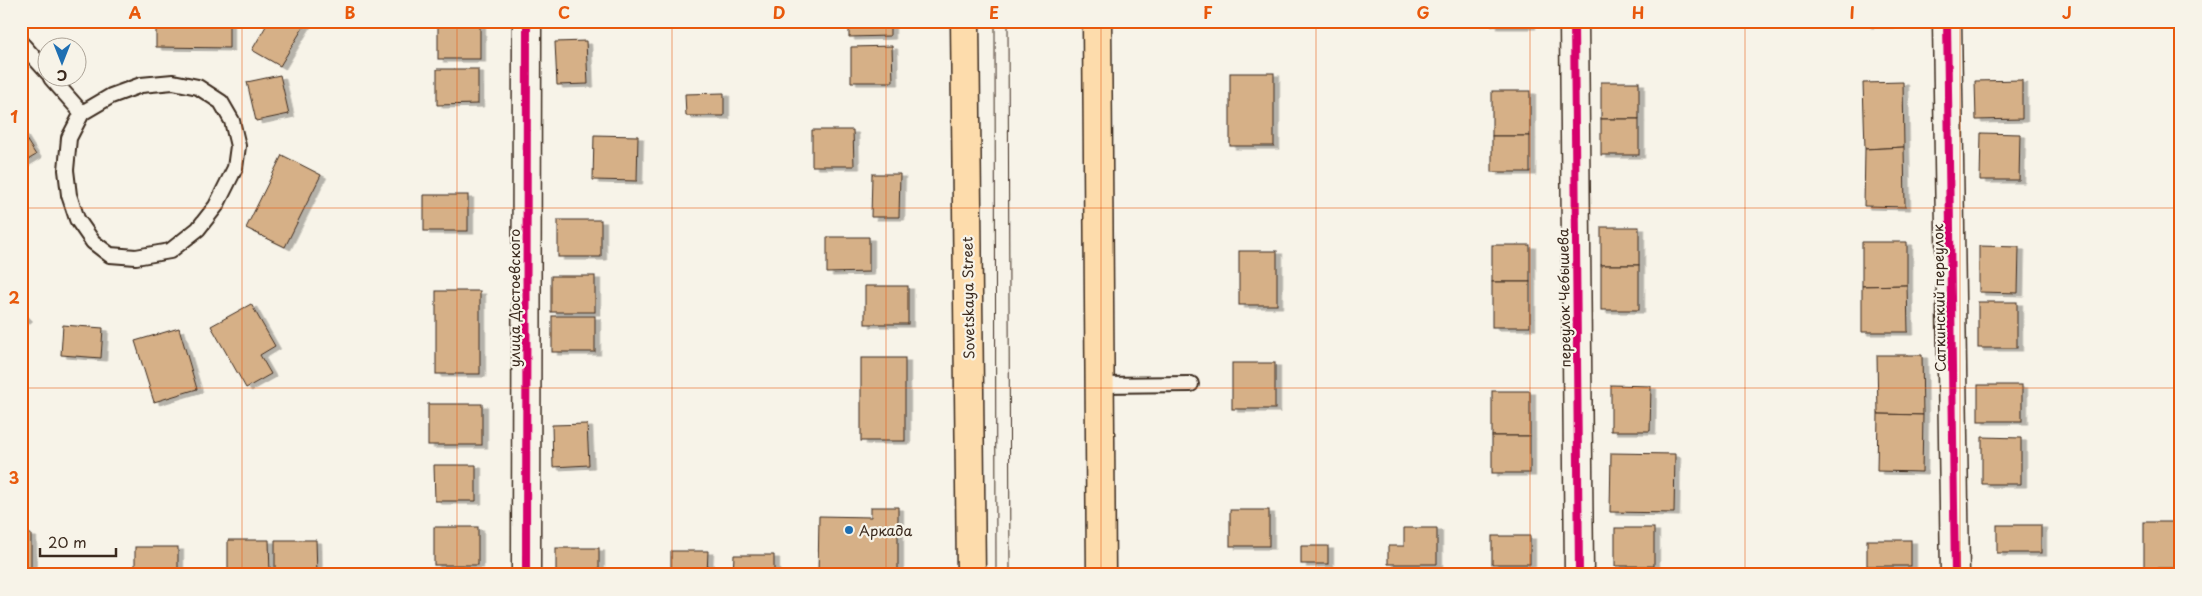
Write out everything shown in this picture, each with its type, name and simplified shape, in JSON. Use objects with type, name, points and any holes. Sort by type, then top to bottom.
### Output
[{"type":"main road","name":"Sovetskaya Street","points":[[965,21],[971,575]]},
{"type":"main road","points":[[1097,21],[1101,575]]},
{"type":"street","name":"улица Достоевского","points":[[526,575],[527,21]]},
{"type":"street","name":"переулок Чебышева","points":[[1574,21],[1580,575]]},
{"type":"street","name":"Саткинский переулок","points":[[1947,21],[1955,575]]},
{"type":"lane","points":[[21,43],[38,62]]},
{"type":"lane","points":[[173,82],[198,88],[220,102],[232,121],[238,146],[235,168],[216,206],[198,229],[170,250],[136,257],[110,255],[93,242],[77,219],[69,195],[66,170],[69,138],[82,113],[112,96],[141,85],[173,82]]},
{"type":"lane","points":[[60,88],[82,113]]},
{"type":"lane","points":[[1100,385],[1191,384]]},
{"type":"building","points":[[156,21],[229,21],[229,48],[156,47]]},
{"type":"building","points":[[269,21],[307,21],[280,66],[252,50]]},
{"type":"building","points":[[849,21],[890,21],[890,36],[849,37]]},
{"type":"building","points":[[1228,21],[1271,21],[1271,24],[1228,24]]},
{"type":"building","points":[[1492,21],[1530,21],[1530,26],[1492,26]]},
{"type":"building","points":[[1866,21],[1910,21],[1910,25],[1866,25]]},
{"type":"building","points":[[438,23],[480,23],[480,59],[438,59]]},
{"type":"building","points":[[586,41],[588,84],[557,85],[555,42]]},
{"type":"building","points":[[892,46],[893,82],[851,82],[851,47]]},
{"type":"building","points":[[437,69],[478,69],[478,104],[437,105]]},
{"type":"building","points":[[1230,73],[1274,73],[1274,146],[1230,146]]},
{"type":"building","points":[[280,75],[289,114],[256,121],[247,82]]},
{"type":"building","points":[[2022,80],[2022,119],[1976,120],[1975,81]]},
{"type":"building","points":[[1601,82],[1639,82],[1639,119],[1601,119]]},
{"type":"building","points":[[1903,82],[1904,147],[1865,149],[1863,83]]},
{"type":"building","points":[[1492,91],[1530,91],[1530,136],[1492,136]]},
{"type":"building","points":[[724,93],[724,116],[686,116],[685,94]]},
{"type":"building","points":[[1601,119],[1639,119],[1639,155],[1601,155]]},
{"type":"building","points":[[812,130],[853,130],[854,166],[812,166]]},
{"type":"building","points":[[21,131],[36,155],[21,164]]},
{"type":"building","points":[[1981,133],[2020,134],[2019,180],[1980,180]]},
{"type":"building","points":[[594,135],[638,136],[637,181],[593,180]]},
{"type":"building","points":[[1492,136],[1530,136],[1530,172],[1492,172]]},
{"type":"building","points":[[1904,147],[1905,207],[1864,206],[1865,149]]},
{"type":"building","points":[[282,155],[321,175],[285,247],[246,228]]},
{"type":"building","points":[[872,174],[900,174],[899,217],[871,217]]},
{"type":"building","points":[[424,195],[468,195],[468,231],[424,231]]},
{"type":"building","points":[[558,220],[601,220],[601,257],[558,257]]},
{"type":"building","points":[[1601,227],[1639,227],[1639,265],[1601,265]]},
{"type":"building","points":[[827,237],[869,237],[869,272],[827,273]]},
{"type":"building","points":[[1862,242],[1907,242],[1907,285],[1862,286]]},
{"type":"building","points":[[1492,245],[1530,245],[1530,282],[1492,282]]},
{"type":"building","points":[[1979,246],[2019,247],[2018,293],[1979,292]]},
{"type":"building","points":[[1239,251],[1277,251],[1277,305],[1239,305]]},
{"type":"building","points":[[1601,265],[1639,265],[1639,310],[1601,310]]},
{"type":"building","points":[[551,276],[595,276],[595,312],[551,312]]},
{"type":"building","points":[[1492,282],[1530,282],[1530,327],[1492,327]]},
{"type":"building","points":[[1907,285],[1908,332],[1862,332],[1862,286]]},
{"type":"building","points":[[865,286],[908,286],[908,324],[865,324]]},
{"type":"building","points":[[436,291],[480,291],[480,374],[436,374]]},
{"type":"building","points":[[1978,302],[2017,302],[2017,348],[1978,348]]},
{"type":"building","points":[[251,304],[275,346],[260,355],[271,374],[246,388],[211,326]]},
{"type":"building","points":[[21,312],[27,318],[21,323]]},
{"type":"building","points":[[552,316],[595,316],[595,352],[552,352]]},
{"type":"building","points":[[63,325],[103,328],[101,358],[61,355]]},
{"type":"building","points":[[179,328],[197,389],[154,402],[135,341]]},
{"type":"building","points":[[1877,355],[1922,355],[1923,415],[1878,414]]},
{"type":"building","points":[[861,358],[905,358],[905,441],[861,441]]},
{"type":"building","points":[[1232,363],[1275,363],[1275,409],[1232,409]]},
{"type":"building","points":[[1611,385],[1651,386],[1650,431],[1611,431]]},
{"type":"building","points":[[1978,385],[2022,385],[2022,421],[1978,421]]},
{"type":"building","points":[[1492,391],[1530,391],[1530,436],[1492,436]]},
{"type":"building","points":[[428,404],[482,404],[482,445],[428,445]]},
{"type":"building","points":[[1878,414],[1923,415],[1922,472],[1877,471]]},
{"type":"building","points":[[587,424],[589,465],[553,467],[552,425]]},
{"type":"building","points":[[1492,436],[1530,436],[1530,473],[1492,473]]},
{"type":"building","points":[[1982,437],[2021,438],[2021,484],[1982,484]]},
{"type":"building","points":[[1611,453],[1675,454],[1674,513],[1610,512]]},
{"type":"building","points":[[434,465],[476,465],[476,501],[435,501]]},
{"type":"building","points":[[871,507],[898,507],[898,575],[818,575],[819,516],[871,517]]},
{"type":"building","points":[[1230,510],[1269,510],[1269,546],[1230,546]]},
{"type":"building","points":[[2144,522],[2181,522],[2181,568],[2144,568]]},
{"type":"building","points":[[1997,525],[2041,525],[2041,553],[1997,553]]},
{"type":"building","points":[[434,527],[478,527],[478,565],[434,565]]},
{"type":"building","points":[[1404,528],[1437,528],[1437,564],[1388,564],[1388,546],[1404,546]]},
{"type":"building","points":[[1615,528],[1654,528],[1654,566],[1615,566]]},
{"type":"building","points":[[21,534],[31,534],[31,569],[21,570]]},
{"type":"building","points":[[1492,536],[1530,536],[1530,564],[1492,564]]},
{"type":"building","points":[[228,540],[269,540],[270,575],[228,575]]},
{"type":"building","points":[[275,540],[316,540],[317,575],[275,575]]},
{"type":"building","points":[[1867,540],[1911,540],[1911,566],[1867,566]]},
{"type":"building","points":[[1301,546],[1328,546],[1328,564],[1301,564]]},
{"type":"building","points":[[135,547],[178,547],[178,575],[135,575]]},
{"type":"building","points":[[556,548],[599,548],[599,575],[556,575]]},
{"type":"building","points":[[671,551],[708,551],[707,575],[671,575]]},
{"type":"building","points":[[734,555],[774,555],[774,575],[733,575]]},
{"type":"tram line","points":[[995,21],[996,575]]},
{"type":"tram line","points":[[1008,21],[1010,575]]},
{"type":"cycle path","points":[[526,575],[527,21]]},
{"type":"cycle path","points":[[1574,21],[1579,575]]},
{"type":"cycle path","points":[[1947,21],[1955,575]]},
{"type":"place","name":"Аркада","points":[[849,530]]}]
